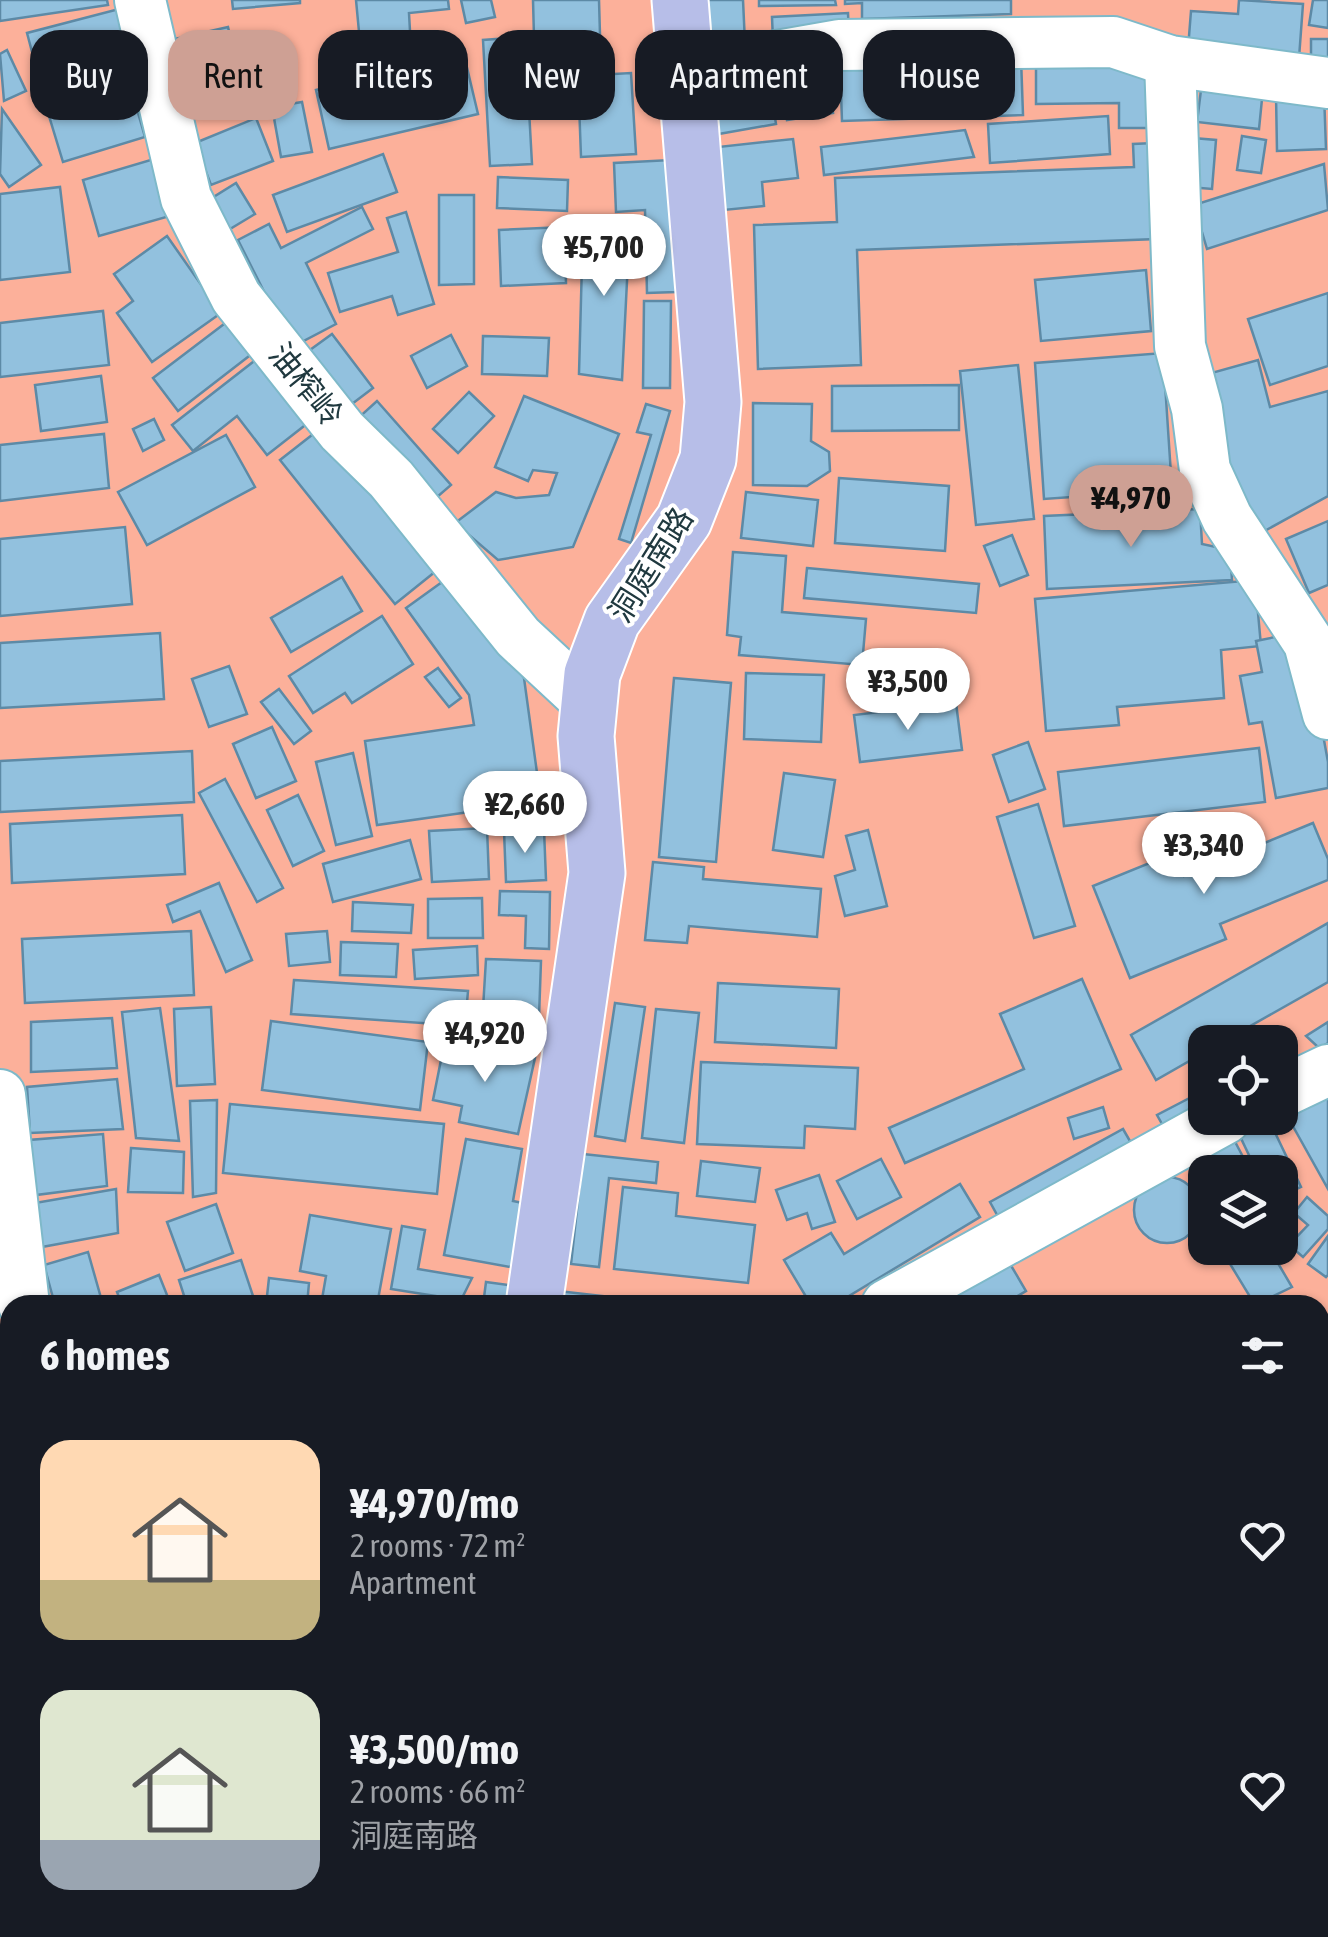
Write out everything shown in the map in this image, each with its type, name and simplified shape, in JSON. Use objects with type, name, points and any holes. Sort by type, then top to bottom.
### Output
[{"type":"main road","name":"洞庭南路","points":[[680,0],[682,30]]},
{"type":"main road","name":"洞庭南路","points":[[535,1295],[597,872],[588,794],[592,674],[612,622],[684,520],[708,459],[713,402],[690,120]]},
{"type":"street","name":"油榨岭","points":[[140,0],[186,198],[236,296],[317,400],[391,479],[518,637],[590,703]]},
{"type":"street","points":[[843,45],[1113,42],[1170,61],[1328,83]]},
{"type":"street","points":[[1170,61],[1180,346],[1197,409],[1206,470],[1227,518],[1310,643],[1328,714]]},
{"type":"street","points":[[1298,1084],[1328,1070]]},
{"type":"street","points":[[0,1095],[23,1295]]},
{"type":"street","points":[[904,1295],[1195,1135]]},
{"type":"shaded area","points":[[0,0],[1328,0],[1328,1295],[0,1295]]},
{"type":"building","points":[[0,0],[107,0],[108,5],[0,21]]},
{"type":"building","points":[[232,0],[300,0],[300,3],[233,9]]},
{"type":"building","points":[[356,0],[448,0],[449,9],[409,13],[410,30],[359,30]]},
{"type":"building","points":[[461,0],[491,0],[495,17],[466,23]]},
{"type":"building","points":[[533,0],[599,0],[600,30],[534,30]]},
{"type":"building","points":[[698,0],[743,0],[744,30],[699,30]]},
{"type":"building","points":[[759,0],[835,0],[836,5],[759,6]]},
{"type":"building","points":[[845,0],[1011,0],[1011,14],[862,19],[862,3],[845,4]]},
{"type":"building","points":[[1239,0],[1303,4],[1299,58],[1188,49],[1191,11],[1238,14]]},
{"type":"building","points":[[1313,0],[1328,0],[1328,28],[1309,25]]},
{"type":"building","points":[[119,9],[124,30],[38,30]]},
{"type":"building","points":[[848,13],[849,37],[843,37],[843,30],[773,30],[772,17]]},
{"type":"building","points":[[1311,39],[1328,39],[1328,66],[1311,67]]},
{"type":"building","points":[[483,40],[488,40],[488,120],[530,120],[532,164],[490,166]]},
{"type":"building","points":[[7,50],[26,91],[4,101],[0,54]]},
{"type":"building","points":[[1015,58],[1021,58],[1023,115],[1015,115]]},
{"type":"building","points":[[863,63],[863,120],[872,120],[842,121],[843,64]]},
{"type":"building","points":[[1150,66],[1151,128],[1119,128],[1119,103],[1036,104],[1036,68]]},
{"type":"building","points":[[468,72],[478,114],[468,116]]},
{"type":"building","points":[[631,73],[636,154],[581,157],[580,120],[615,120],[615,74]]},
{"type":"building","points":[[1202,82],[1263,89],[1259,129],[1197,122]]},
{"type":"building","points":[[1324,93],[1326,149],[1277,151],[1276,95]]},
{"type":"building","points":[[302,102],[312,152],[281,157],[274,120],[298,120],[298,103]]},
{"type":"building","points":[[2,109],[41,165],[9,187],[0,174]]},
{"type":"building","points":[[1108,116],[1110,154],[990,163],[988,124]]},
{"type":"building","points":[[50,120],[140,120],[145,137],[63,162]]},
{"type":"building","points":[[257,120],[273,161],[211,185],[195,143]]},
{"type":"building","points":[[323,120],[452,120],[329,149]]},
{"type":"building","points":[[710,120],[775,120],[776,124],[713,135]]},
{"type":"building","points":[[965,130],[974,157],[824,175],[821,147]]},
{"type":"building","points":[[1242,136],[1266,140],[1261,173],[1237,170]]},
{"type":"building","points":[[1193,138],[1216,140],[1212,189],[1189,187]]},
{"type":"building","points":[[793,139],[798,178],[762,182],[764,206],[724,210],[718,147]]},
{"type":"building","points":[[1154,143],[1157,239],[857,250],[861,365],[758,369],[754,225],[837,222],[835,178],[1134,167],[1133,144]]},
{"type":"building","points":[[383,154],[397,192],[287,232],[273,195]]},
{"type":"building","points":[[154,159],[170,216],[99,236],[83,180]]},
{"type":"building","points":[[671,160],[676,292],[647,293],[645,210],[616,212],[614,163]]},
{"type":"building","points":[[1324,164],[1328,210],[1207,249],[1194,205]]},
{"type":"building","points":[[498,177],[568,180],[567,211],[497,208]]},
{"type":"building","points":[[236,183],[255,214],[230,229],[212,198]]},
{"type":"building","points":[[60,187],[70,272],[0,280],[0,194]]},
{"type":"building","points":[[439,195],[474,195],[474,284],[439,285]]},
{"type":"building","points":[[362,207],[373,229],[306,263],[336,324],[292,347],[238,240],[269,224],[281,248]]},
{"type":"building","points":[[406,212],[434,304],[398,315],[392,296],[340,312],[328,273],[398,252],[387,218]]},
{"type":"building","points":[[630,222],[622,380],[579,374],[583,225]]},
{"type":"building","points":[[564,227],[566,283],[501,286],[499,230]]},
{"type":"building","points":[[167,236],[221,313],[152,362],[117,313],[133,301],[114,274]]},
{"type":"building","points":[[1146,270],[1151,331],[1041,341],[1035,280]]},
{"type":"building","points":[[1328,293],[1328,366],[1270,385],[1248,319]]},
{"type":"building","points":[[644,301],[671,301],[670,388],[643,388]]},
{"type":"building","points":[[103,311],[109,365],[0,377],[0,323]]},
{"type":"building","points":[[228,321],[253,353],[178,411],[153,378]]},
{"type":"building","points":[[332,334],[373,388],[344,410],[303,355]]},
{"type":"building","points":[[451,335],[467,366],[427,388],[411,356]]},
{"type":"building","points":[[483,336],[549,338],[547,376],[482,374]]},
{"type":"building","points":[[1163,353],[1172,490],[1044,499],[1035,363]]},
{"type":"building","points":[[262,355],[313,419],[267,455],[237,416],[193,451],[172,425]]},
{"type":"building","points":[[1258,360],[1270,407],[1328,391],[1328,496],[1261,533],[1219,458],[1197,377]]},
{"type":"building","points":[[1018,365],[1034,519],[976,525],[960,371]]},
{"type":"building","points":[[101,376],[107,422],[41,431],[35,385]]},
{"type":"building","points":[[959,385],[959,430],[832,431],[832,386]]},
{"type":"building","points":[[469,392],[494,416],[458,453],[433,429]]},
{"type":"building","points":[[524,396],[619,434],[573,547],[498,560],[455,523],[496,492],[516,498],[549,495],[557,473],[533,470],[528,481],[495,467]]},
{"type":"building","points":[[377,401],[451,485],[429,504],[356,420]]},
{"type":"building","points":[[753,403],[812,404],[811,441],[829,452],[830,471],[807,486],[753,485]]},
{"type":"building","points":[[646,404],[670,411],[631,543],[619,539],[651,435],[637,432]]},
{"type":"building","points":[[154,419],[164,440],[143,451],[133,429]]},
{"type":"building","points":[[326,424],[441,567],[395,604],[280,460]]},
{"type":"building","points":[[104,434],[109,488],[0,501],[0,445]]},
{"type":"building","points":[[226,435],[255,487],[147,545],[118,492]]},
{"type":"building","points":[[839,478],[949,486],[945,551],[835,543]]},
{"type":"building","points":[[746,492],[818,500],[813,546],[741,538]]},
{"type":"building","points":[[1200,509],[1202,544],[1230,550],[1232,580],[1047,589],[1044,516]]},
{"type":"building","points":[[1328,521],[1328,585],[1309,593],[1286,539]]},
{"type":"building","points":[[125,527],[132,604],[0,616],[0,539]]},
{"type":"building","points":[[1012,535],[1028,575],[1000,586],[984,546]]},
{"type":"building","points":[[733,552],[786,556],[782,612],[866,619],[862,665],[739,655],[741,637],[727,635]]},
{"type":"building","points":[[807,568],[979,584],[976,613],[804,598]]},
{"type":"building","points":[[342,577],[362,611],[291,652],[271,618]]},
{"type":"building","points":[[449,577],[524,678],[541,802],[377,825],[365,741],[474,725],[469,695],[406,608]]},
{"type":"building","points":[[1255,580],[1261,646],[1221,650],[1224,698],[1117,707],[1119,725],[1046,731],[1035,599]]},
{"type":"building","points":[[382,616],[413,664],[352,703],[345,693],[313,713],[289,676]]},
{"type":"building","points":[[1304,631],[1328,762],[1328,788],[1276,798],[1262,722],[1249,724],[1240,676],[1262,672],[1256,641]]},
{"type":"building","points":[[160,633],[164,699],[0,708],[0,643]]},
{"type":"building","points":[[229,666],[247,714],[209,727],[192,679]]},
{"type":"building","points":[[438,668],[461,698],[449,707],[425,677]]},
{"type":"building","points":[[746,673],[824,675],[821,742],[744,739]]},
{"type":"building","points":[[674,678],[731,683],[716,862],[659,857]]},
{"type":"building","points":[[279,689],[311,731],[294,744],[261,702]]},
{"type":"building","points":[[956,703],[962,750],[860,762],[854,715]]},
{"type":"building","points":[[272,727],[296,781],[256,798],[233,744]]},
{"type":"building","points":[[1028,742],[1045,789],[1009,802],[993,755]]},
{"type":"building","points":[[1259,748],[1265,802],[1064,826],[1058,772]]},
{"type":"building","points":[[192,751],[194,802],[0,812],[0,761]]},
{"type":"building","points":[[353,753],[372,836],[336,845],[316,762]]},
{"type":"building","points":[[784,773],[835,780],[823,857],[773,850]]},
{"type":"building","points":[[225,779],[283,888],[257,902],[199,793]]},
{"type":"building","points":[[298,795],[324,851],[293,866],[267,810]]},
{"type":"building","points":[[1038,804],[1075,926],[1034,938],[997,817]]},
{"type":"building","points":[[182,815],[185,874],[12,883],[10,824]]},
{"type":"building","points":[[1313,823],[1328,859],[1328,880],[1220,924],[1226,939],[1130,978],[1093,886],[1174,853],[1184,876]]},
{"type":"building","points":[[487,828],[489,879],[432,882],[429,831]]},
{"type":"building","points":[[544,829],[546,880],[506,882],[504,831]]},
{"type":"building","points":[[868,830],[887,906],[845,916],[835,876],[855,870],[846,836]]},
{"type":"building","points":[[410,840],[421,879],[333,902],[323,864]]},
{"type":"building","points":[[653,862],[704,867],[703,879],[821,889],[817,937],[689,926],[687,943],[645,940]]},
{"type":"building","points":[[219,883],[252,960],[226,972],[200,911],[173,922],[167,905]]},
{"type":"building","points":[[500,891],[550,892],[549,949],[525,948],[526,916],[499,915]]},
{"type":"building","points":[[482,898],[483,938],[428,938],[428,899]]},
{"type":"building","points":[[353,902],[413,905],[411,933],[352,931]]},
{"type":"building","points":[[1328,923],[1328,982],[1252,1025],[1188,1025],[1188,1062],[1156,1080],[1131,1035]]},
{"type":"building","points":[[191,931],[194,995],[25,1003],[22,939]]},
{"type":"building","points":[[327,931],[330,962],[289,966],[286,934]]},
{"type":"building","points":[[341,942],[398,944],[396,977],[340,975]]},
{"type":"building","points":[[477,946],[478,975],[415,979],[413,950]]},
{"type":"building","points":[[486,959],[541,961],[538,1045],[481,1042]]},
{"type":"building","points":[[1082,979],[1121,1069],[905,1163],[889,1128],[1024,1069],[1000,1014]]},
{"type":"building","points":[[294,980],[468,991],[465,1026],[291,1014]]},
{"type":"building","points":[[718,983],[839,989],[836,1048],[715,1042]]},
{"type":"building","points":[[615,1003],[645,1007],[625,1141],[595,1136]]},
{"type":"building","points":[[211,1007],[215,1084],[177,1086],[174,1009]]},
{"type":"building","points":[[160,1008],[179,1141],[136,1138],[122,1012]]},
{"type":"building","points":[[656,1009],[699,1013],[684,1143],[642,1138]]},
{"type":"building","points":[[112,1018],[117,1068],[31,1072],[31,1022]]},
{"type":"building","points":[[271,1021],[428,1042],[420,1110],[262,1090]]},
{"type":"building","points":[[1328,1022],[1328,1043],[1319,1048],[1306,1036]]},
{"type":"building","points":[[445,1040],[535,1058],[518,1134],[459,1122],[462,1106],[433,1100]]},
{"type":"building","points":[[701,1062],[858,1068],[855,1129],[805,1126],[804,1148],[697,1144]]},
{"type":"building","points":[[117,1079],[123,1129],[30,1133],[27,1087]]},
{"type":"building","points":[[1328,1089],[1328,1189],[1298,1135],[1298,1105]]},
{"type":"building","points":[[1188,1099],[1188,1119],[1166,1131],[1157,1115]]},
{"type":"building","points":[[217,1100],[216,1193],[193,1197],[190,1101]]},
{"type":"building","points":[[230,1104],[444,1124],[437,1194],[223,1173]]},
{"type":"building","points":[[1103,1107],[1109,1128],[1074,1139],[1068,1118]]},
{"type":"building","points":[[1123,1129],[1134,1148],[1001,1222],[990,1202]]},
{"type":"building","points":[[103,1134],[107,1186],[36,1195],[29,1140]]},
{"type":"building","points":[[1239,1135],[1276,1135],[1286,1155],[1249,1155]]},
{"type":"building","points":[[1232,1136],[1242,1155],[1196,1155]]},
{"type":"building","points":[[466,1139],[522,1149],[513,1201],[528,1204],[516,1268],[444,1255]]},
{"type":"building","points":[[131,1148],[184,1152],[183,1193],[128,1192]]},
{"type":"building","points":[[583,1154],[658,1162],[656,1183],[609,1178],[599,1267],[571,1264]]},
{"type":"building","points":[[881,1159],[901,1197],[857,1219],[837,1181]]},
{"type":"building","points":[[701,1161],[760,1168],[755,1202],[697,1196]]},
{"type":"building","points":[[819,1175],[835,1222],[812,1229],[807,1213],[787,1220],[776,1190]]},
{"type":"building","points":[[1154,1179],[1180,1179],[1188,1185],[1188,1235],[1180,1241],[1154,1241],[1136,1223],[1136,1197]]},
{"type":"building","points":[[960,1184],[980,1217],[851,1295],[805,1295],[784,1260],[831,1233],[844,1254]]},
{"type":"building","points":[[623,1187],[678,1193],[676,1216],[755,1225],[748,1283],[614,1269]]},
{"type":"building","points":[[116,1189],[118,1233],[42,1247],[35,1203]]},
{"type":"building","points":[[1307,1197],[1328,1216],[1328,1229],[1303,1257],[1298,1253],[1298,1236],[1308,1225],[1298,1216],[1298,1208]]},
{"type":"building","points":[[216,1204],[233,1253],[185,1271],[167,1222]]},
{"type":"building","points":[[310,1215],[391,1229],[379,1295],[323,1295],[326,1276],[300,1271]]},
{"type":"building","points":[[402,1226],[425,1230],[418,1269],[472,1278],[464,1295],[391,1289]]},
{"type":"building","points":[[1328,1236],[1328,1275],[1326,1277],[1308,1264]]},
{"type":"building","points":[[88,1252],[100,1295],[52,1295],[44,1265]]},
{"type":"building","points":[[1006,1257],[1026,1291],[1019,1295],[943,1295]]},
{"type":"building","points":[[241,1260],[253,1295],[184,1295],[179,1280]]},
{"type":"building","points":[[1231,1265],[1279,1265],[1292,1287],[1276,1295],[1249,1295]]},
{"type":"building","points":[[159,1275],[167,1295],[118,1295],[117,1292]]},
{"type":"building","points":[[269,1278],[309,1283],[308,1295],[267,1295]]},
{"type":"building","points":[[486,1282],[516,1286],[515,1295],[484,1295]]},
{"type":"building","points":[[558,1291],[593,1295],[557,1295]]}]
